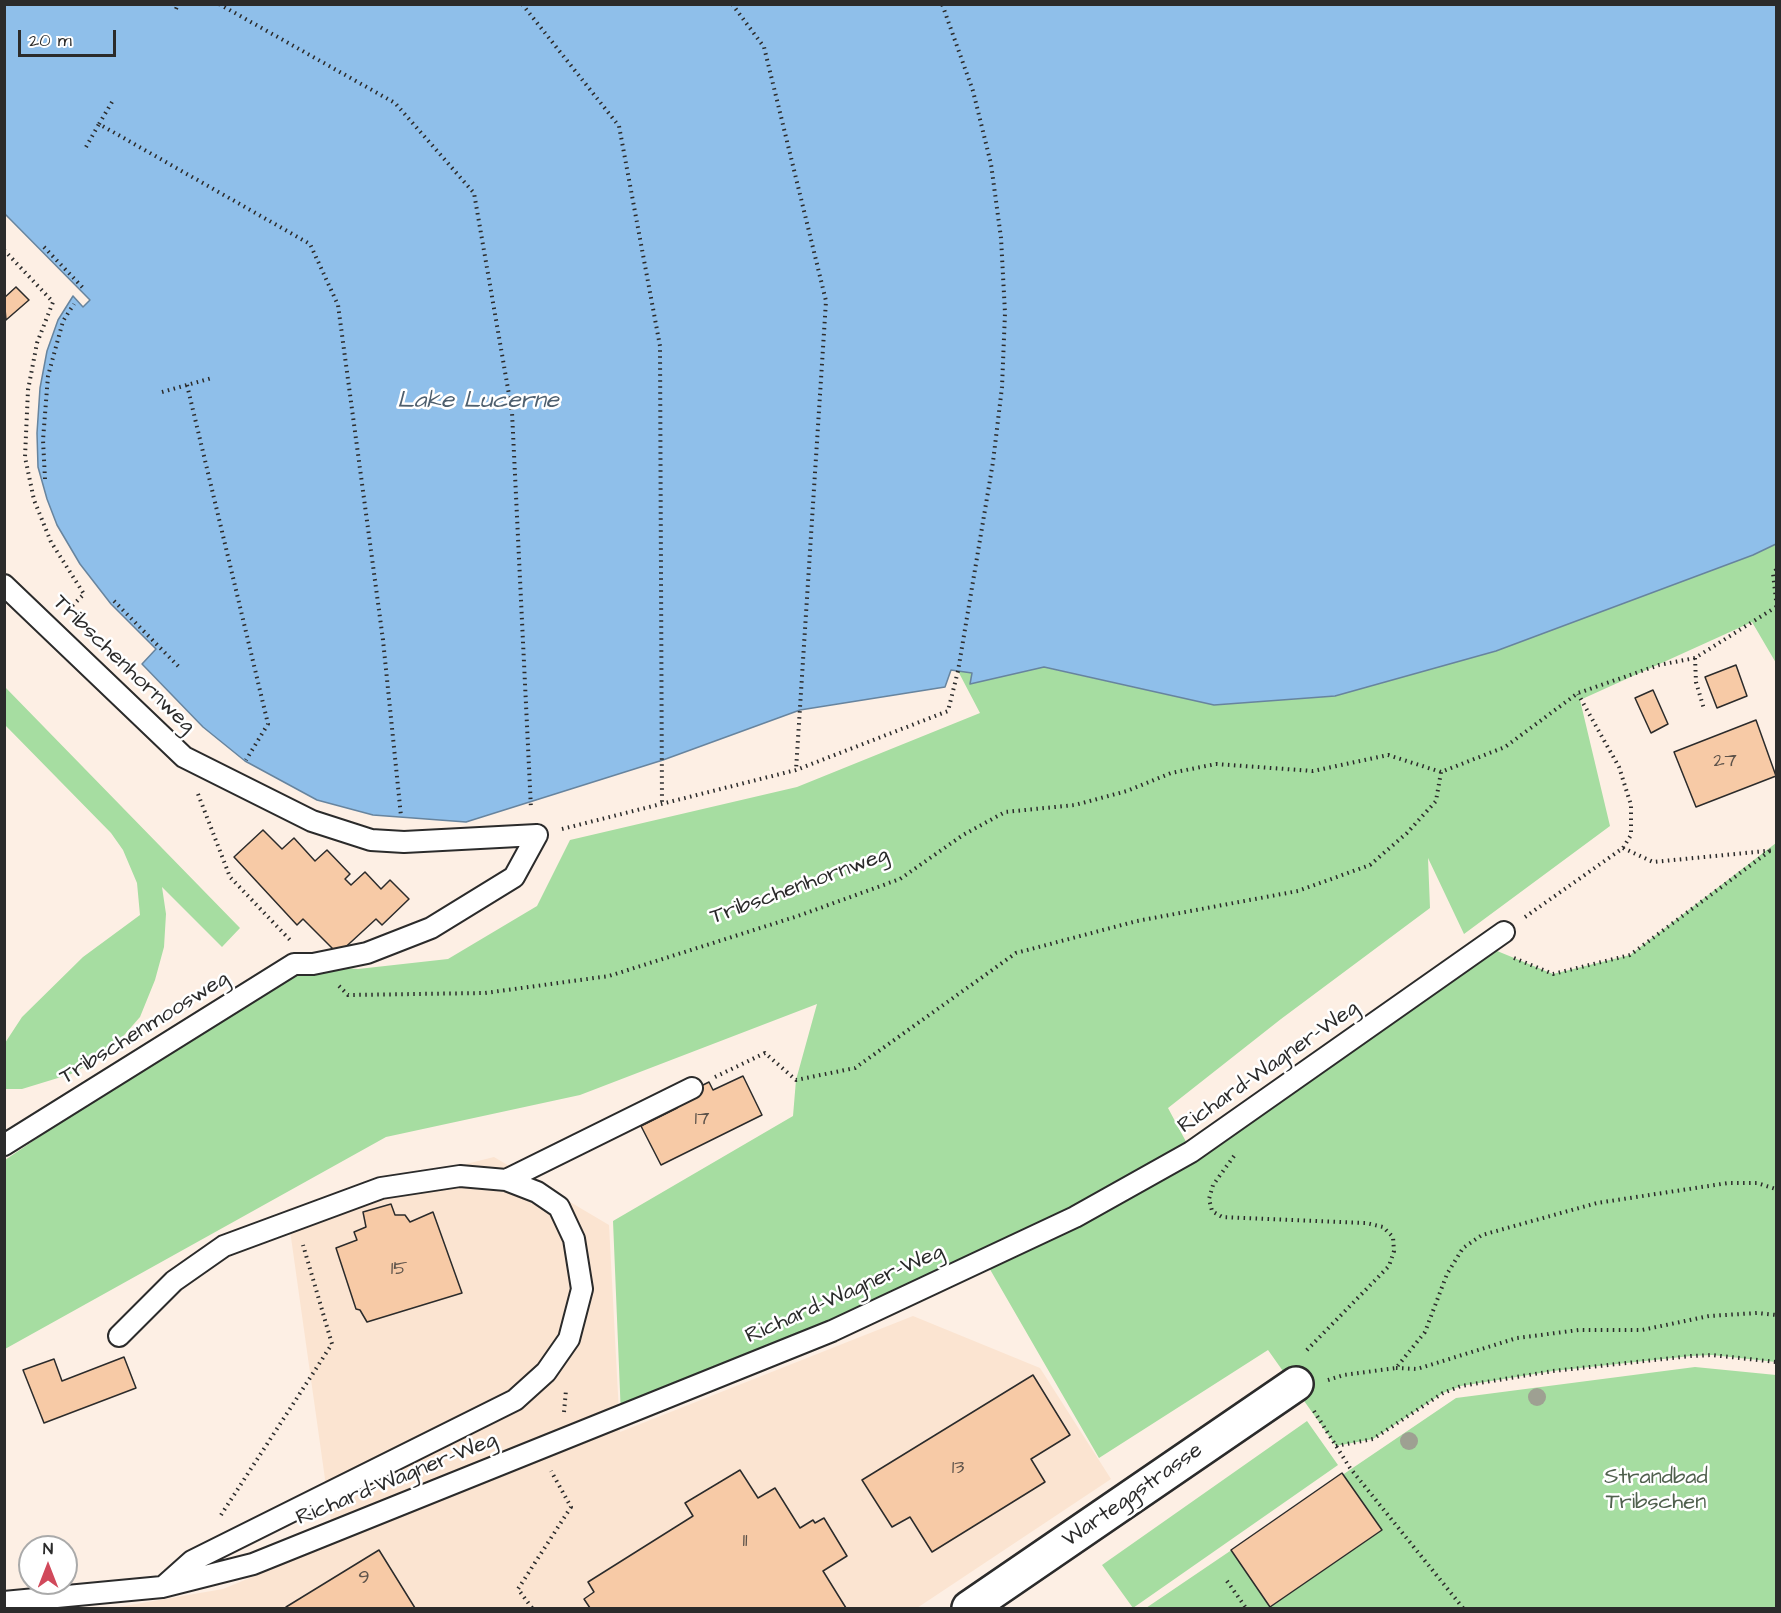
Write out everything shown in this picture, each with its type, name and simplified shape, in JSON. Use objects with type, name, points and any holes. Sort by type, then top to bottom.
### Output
[{"type":"street","name":"Warteggstrasse","points":[[969,1608],[1307,1373]]},
{"type":"lane","name":"Tribschenhornweg","points":[[4,585],[184,757]]},
{"type":"lane","points":[[184,757],[312,821],[371,840],[404,842],[537,835]]},
{"type":"lane","name":"Tribschenmoosweg","points":[[4,1145],[294,964],[313,964],[367,953],[431,928],[514,877],[537,835]]},
{"type":"lane","name":"Richard-Wagner-Weg","points":[[4,1602],[162,1587],[253,1564],[832,1331],[1075,1217],[1191,1152],[1504,932]]},
{"type":"lane","points":[[506,1180],[692,1088]]},
{"type":"lane","points":[[119,1336],[174,1281],[224,1246],[381,1188],[459,1176],[506,1180],[537,1192],[559,1208],[574,1239],[582,1289],[569,1339],[546,1372],[515,1400],[192,1561],[162,1587]]},
{"type":"path","points":[[219,4],[395,104],[474,194],[512,412],[530,804]]},
{"type":"path","points":[[522,4],[619,126],[660,346],[662,805]]},
{"type":"path","points":[[732,4],[764,47],[826,301],[796,770]]},
{"type":"path","points":[[537,835],[796,770],[948,711],[958,671],[993,462],[1002,387],[1005,313],[1001,238],[991,164],[973,91],[942,4]]},
{"type":"path","points":[[86,147],[112,102]]},
{"type":"path","points":[[99,124],[310,244],[338,305],[384,640],[401,818]]},
{"type":"path","points":[[44,247],[85,290]]},
{"type":"path","points":[[4,250],[53,302],[37,343],[28,390],[25,457],[34,500],[51,542],[84,594],[50,629]]},
{"type":"path","points":[[45,478],[43,440],[48,375],[63,321],[74,304]]},
{"type":"path","points":[[162,392],[212,378]]},
{"type":"path","points":[[187,385],[268,724],[245,761]]},
{"type":"path","points":[[1776,570],[1773,573],[1776,600]]},
{"type":"path","points":[[114,601],[182,669]]},
{"type":"path","points":[[692,1088],[765,1053],[796,1080],[855,1068],[1016,953],[1137,921],[1298,891],[1370,865],[1407,833],[1436,801],[1441,772],[1505,747],[1578,693],[1659,665],[1695,658],[1776,607]]},
{"type":"path","points":[[1695,658],[1696,682],[1704,709]]},
{"type":"path","points":[[1504,932],[1623,848],[1631,835],[1631,805],[1619,767],[1578,693]]},
{"type":"path","name":"Tribschenhornweg","points":[[348,995],[485,993],[609,976],[798,916],[900,879],[963,835],[1005,812],[1075,805],[1127,792],[1171,773],[1216,764],[1313,771],[1388,755],[1441,772]]},
{"type":"path","name":"Tribschenhornweg","points":[[184,757],[230,877],[313,964]]},
{"type":"path","points":[[1623,848],[1653,862],[1774,850]]},
{"type":"path","points":[[1485,946],[1552,974],[1630,955],[1774,850]]},
{"type":"path","points":[[1242,1146],[1213,1185],[1209,1199],[1212,1211],[1222,1217],[1366,1223],[1383,1227],[1393,1238],[1394,1251],[1389,1266],[1307,1373]]},
{"type":"path","points":[[1396,1368],[1425,1332],[1448,1274],[1463,1248],[1482,1235],[1597,1203],[1728,1183],[1757,1183],[1776,1190]]},
{"type":"path","points":[[192,1561],[332,1344],[296,1219]]},
{"type":"path","points":[[1307,1373],[1344,1375],[1396,1368],[1417,1369],[1517,1338],[1569,1331],[1642,1330],[1709,1316],[1757,1313],[1776,1315]]},
{"type":"path","points":[[1463,1608],[1350,1468],[1336,1446],[1373,1439],[1443,1393],[1461,1386],[1552,1371],[1691,1356],[1712,1355],[1776,1362]]},
{"type":"path","points":[[532,1608],[518,1589],[571,1507],[538,1449]]},
{"type":"path","points":[[1227,1581],[1246,1608]]},
{"type":"shaded area","points":[[494,1157],[609,1225],[620,1432],[913,1316],[1040,1368],[1111,1479],[917,1608],[113,1608],[223,1589],[334,1543],[287,1209]]},
{"type":"green space","points":[[1776,544],[1776,663],[1752,622],[1580,700],[1610,826],[1464,934],[1428,858],[1430,908],[1281,1019],[1168,1108],[1191,1151],[1485,946],[1553,974],[1630,955],[1776,843],[1776,1362],[1712,1355],[1691,1356],[1553,1371],[1461,1386],[1443,1393],[1373,1439],[1336,1446],[1268,1350],[1099,1458],[984,1259],[621,1416],[613,1221],[793,1116],[796,1080],[817,1004],[580,1095],[386,1137],[5,1349],[5,1160],[294,964],[358,969],[448,959],[537,906],[570,840],[797,787],[980,713],[958,671],[972,673],[971,683],[1043,667],[1214,705],[1335,696],[1496,651],[1753,555]]},
{"type":"green space","points":[[5,687],[240,928],[222,947],[162,887],[166,914],[164,947],[155,980],[140,1017],[119,1041],[97,1060],[71,1074],[22,1089],[4,1089],[5,1043],[22,1017],[83,957],[140,915],[137,883],[123,850],[111,833],[5,725]]},
{"type":"green space","name":"Strandbad Tribschen","points":[[1695,1367],[1776,1375],[1776,1608],[1146,1608],[1456,1398]]},
{"type":"green space","points":[[1307,1421],[1338,1465],[1133,1608],[1102,1565]]},
{"type":"water","name":"Lake Lucerne","points":[[4,5],[1776,5],[1776,544],[1753,555],[1496,651],[1335,696],[1214,705],[1044,667],[970,684],[972,673],[951,670],[945,687],[800,710],[663,760],[466,822],[373,815],[317,800],[245,761],[203,727],[142,664],[156,649],[111,604],[80,564],[57,525],[38,467],[37,433],[40,388],[47,351],[58,320],[73,296],[83,307],[90,300],[5,214]]},
{"type":"building","points":[[16,287],[29,300],[6,320],[4,298]]},
{"type":"building","points":[[1736,665],[1747,696],[1717,708],[1705,677]]},
{"type":"building","points":[[1653,690],[1668,724],[1651,733],[1635,698]]},
{"type":"building","points":[[1756,720],[1776,776],[1696,807],[1674,752]]},
{"type":"building","points":[[263,830],[282,849],[294,838],[315,861],[327,850],[350,874],[345,879],[351,885],[365,872],[381,889],[390,880],[409,899],[382,925],[376,919],[338,954],[303,919],[297,925],[234,857]]},
{"type":"building","points":[[743,1076],[762,1115],[661,1165],[641,1126],[677,1108],[673,1100],[709,1082],[713,1090]]},
{"type":"building","points":[[391,1204],[395,1215],[405,1215],[410,1222],[433,1212],[462,1293],[367,1322],[360,1310],[356,1309],[336,1248],[357,1240],[354,1232],[366,1227],[363,1212]]},
{"type":"building","points":[[124,1357],[136,1388],[44,1423],[23,1370],[54,1359],[62,1381]]},
{"type":"building","points":[[1033,1375],[1070,1435],[1031,1459],[1045,1482],[932,1552],[910,1517],[892,1527],[862,1480]]},
{"type":"building","points":[[740,1470],[758,1498],[775,1488],[800,1528],[813,1520],[815,1523],[824,1518],[847,1556],[823,1571],[846,1608],[590,1608],[584,1599],[594,1592],[588,1582],[693,1516],[685,1503]]},
{"type":"building","points":[[1342,1473],[1382,1530],[1270,1607],[1231,1550]]},
{"type":"building","points":[[379,1550],[415,1608],[286,1607]]}]
